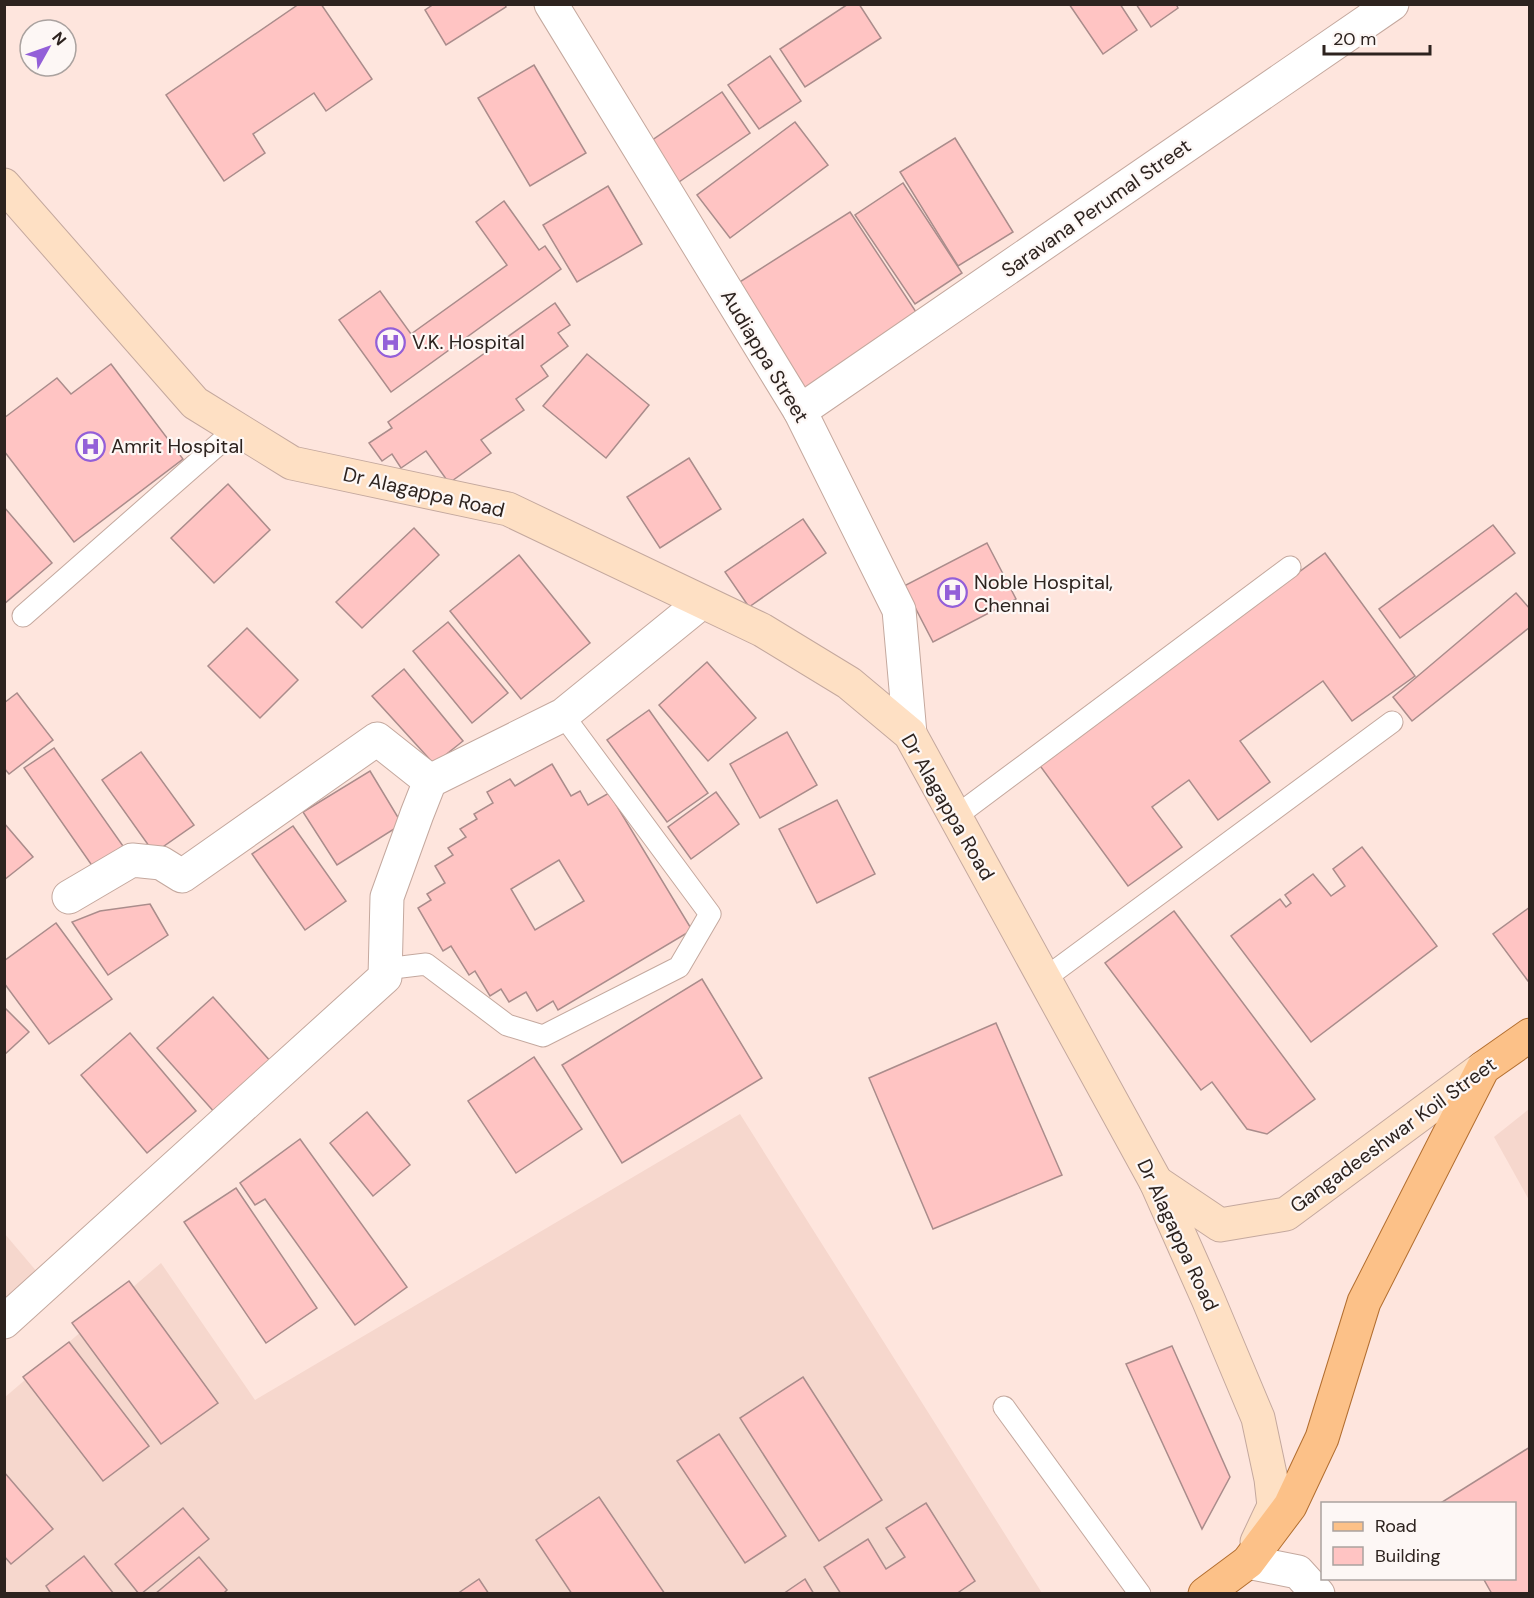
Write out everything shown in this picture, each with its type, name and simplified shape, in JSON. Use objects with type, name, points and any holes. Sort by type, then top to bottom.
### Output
[{"type":"main road","name":"Dr Alagappa Road","points":[[4,185],[195,403],[292,463],[508,509],[762,630],[849,683],[910,734],[1156,1182],[1258,1418],[1271,1479],[1274,1506],[1248,1562]]},
{"type":"main road","name":"Gangadeeshwar Koil Street","points":[[1156,1182],[1220,1225],[1286,1214],[1530,1035]]},
{"type":"main road","points":[[1205,1593],[1248,1562],[1290,1506],[1322,1438],[1364,1302],[1483,1068]]},
{"type":"street","name":"Audiappa Street","points":[[551,4],[800,411],[899,610],[910,734]]},
{"type":"street","name":"Saravana Perumal Street","points":[[800,411],[1392,4]]},
{"type":"street","points":[[4,1322],[386,977],[387,897],[430,781],[563,715],[702,602]]},
{"type":"street","points":[[69,897],[132,860],[161,863],[182,876],[377,739],[430,781]]},
{"type":"street","points":[[1248,1562],[1298,1572],[1318,1593]]},
{"type":"lane","points":[[23,616],[237,428]]},
{"type":"lane","points":[[955,818],[1290,567]]},
{"type":"lane","points":[[386,969],[426,964],[507,1025],[543,1036],[679,967],[710,914],[563,715]]},
{"type":"lane","points":[[1044,979],[1392,722]]},
{"type":"lane","points":[[1004,1407],[1140,1593]]},
{"type":"shaded area","points":[[1529,1109],[1529,1200],[1494,1137]]},
{"type":"shaded area","points":[[740,1114],[1042,1593],[5,1593],[4,1398],[161,1263],[255,1400]]},
{"type":"shaded area","points":[[4,1233],[43,1279],[4,1310]]},
{"type":"building","points":[[299,4],[321,4],[372,79],[326,111],[314,93],[253,134],[265,153],[224,181],[166,95]]},
{"type":"building","points":[[434,4],[505,4],[506,7],[446,45],[425,10]]},
{"type":"building","points":[[848,4],[859,4],[881,38],[805,87],[780,49]]},
{"type":"building","points":[[1069,4],[1120,4],[1137,30],[1103,54]]},
{"type":"building","points":[[1136,4],[1176,4],[1178,8],[1151,27]]},
{"type":"building","points":[[770,56],[801,101],[759,129],[728,85]]},
{"type":"building","points":[[534,65],[586,153],[530,186],[478,98]]},
{"type":"building","points":[[722,92],[750,133],[676,184],[648,143]]},
{"type":"building","points":[[795,122],[828,165],[730,238],[697,195]]},
{"type":"building","points":[[955,138],[1013,232],[958,266],[900,172]]},
{"type":"building","points":[[903,183],[962,273],[915,304],[855,215]]},
{"type":"building","points":[[608,186],[642,244],[577,282],[543,225]]},
{"type":"building","points":[[504,201],[539,250],[545,246],[561,269],[391,392],[339,320],[380,291],[411,334],[507,265],[476,222]]},
{"type":"building","points":[[850,212],[922,321],[804,403],[727,290]]},
{"type":"building","points":[[555,303],[570,325],[558,333],[568,346],[541,366],[548,376],[516,399],[524,410],[481,440],[491,453],[449,483],[426,451],[401,468],[392,454],[382,461],[369,443],[392,428],[388,422]]},
{"type":"building","points":[[587,354],[649,405],[606,458],[543,406]]},
{"type":"building","points":[[111,364],[183,459],[74,542],[4,451],[4,418],[57,378],[71,394]]},
{"type":"building","points":[[689,458],[721,509],[660,548],[627,497]]},
{"type":"building","points":[[228,484],[270,530],[214,583],[171,538]]},
{"type":"building","points":[[4,507],[52,563],[4,604]]},
{"type":"building","points":[[803,519],[826,553],[749,607],[725,572]]},
{"type":"building","points":[[1493,525],[1515,553],[1400,638],[1379,609]]},
{"type":"building","points":[[414,528],[439,555],[362,628],[336,602]]},
{"type":"building","points":[[987,543],[1016,599],[933,642],[904,586]]},
{"type":"building","points":[[1325,553],[1415,676],[1352,721],[1323,681],[1240,741],[1270,782],[1218,820],[1189,780],[1152,807],[1182,847],[1128,886],[1038,763]]},
{"type":"building","points":[[519,555],[590,643],[521,699],[450,611]]},
{"type":"building","points":[[1516,593],[1530,609],[1530,627],[1412,721],[1393,697]]},
{"type":"building","points":[[448,622],[508,693],[472,723],[413,651]]},
{"type":"building","points":[[247,628],[298,680],[260,718],[208,666]]},
{"type":"building","points":[[707,662],[756,718],[708,761],[659,705]]},
{"type":"building","points":[[404,669],[463,741],[434,764],[372,696]]},
{"type":"building","points":[[17,693],[53,740],[9,774],[4,768],[4,703]]},
{"type":"building","points":[[649,710],[708,793],[667,822],[607,740]]},
{"type":"building","points":[[787,732],[817,785],[760,818],[730,764]]},
{"type":"building","points":[[54,748],[123,846],[93,867],[24,768]]},
{"type":"building","points":[[141,752],[194,825],[154,853],[102,780]]},
{"type":"building","points":[[552,764],[571,796],[580,791],[588,805],[609,793],[692,930],[558,1010],[553,1001],[537,1011],[526,992],[509,1002],[501,989],[490,996],[475,971],[469,975],[451,946],[443,951],[418,908],[431,900],[427,894],[445,883],[435,866],[453,855],[448,848],[466,837],[460,829],[477,819],[474,814],[493,803],[487,792],[510,779],[515,786]],"holes":[[[559,860],[584,901],[535,930],[511,889]]]},
{"type":"building","points":[[370,771],[402,824],[337,865],[303,812]]},
{"type":"building","points":[[716,792],[739,824],[691,859],[668,827]]},
{"type":"building","points":[[837,800],[875,874],[817,903],[779,829]]},
{"type":"building","points":[[4,823],[33,857],[4,880]]},
{"type":"building","points":[[293,826],[346,901],[305,930],[252,854]]},
{"type":"building","points":[[1362,847],[1437,946],[1311,1042],[1231,936],[1280,899],[1286,907],[1291,903],[1285,895],[1313,874],[1331,896],[1345,886],[1333,869]]},
{"type":"building","points":[[150,904],[168,935],[108,975],[72,922],[100,911]]},
{"type":"building","points":[[1530,907],[1530,980],[1528,981],[1493,934]]},
{"type":"building","points":[[1174,911],[1315,1099],[1267,1134],[1247,1129],[1212,1082],[1201,1090],[1105,963]]},
{"type":"building","points":[[56,923],[112,999],[49,1044],[4,983],[4,961]]},
{"type":"building","points":[[702,979],[762,1078],[622,1163],[562,1065]]},
{"type":"building","points":[[213,997],[272,1063],[216,1114],[157,1048]]},
{"type":"building","points":[[4,1007],[29,1032],[4,1055]]},
{"type":"building","points":[[996,1023],[1062,1175],[933,1229],[869,1078]]},
{"type":"building","points":[[130,1033],[196,1111],[147,1153],[81,1075]]},
{"type":"building","points":[[534,1057],[582,1129],[516,1173],[468,1101]]},
{"type":"building","points":[[367,1112],[410,1165],[373,1196],[330,1143]]},
{"type":"building","points":[[300,1139],[407,1287],[355,1325],[265,1199],[255,1205],[240,1183]]},
{"type":"building","points":[[236,1188],[317,1308],[266,1343],[184,1222]]},
{"type":"building","points":[[129,1281],[218,1403],[161,1444],[72,1323]]},
{"type":"building","points":[[69,1342],[149,1446],[103,1481],[23,1377]]},
{"type":"building","points":[[1172,1346],[1230,1477],[1202,1529],[1126,1364]]},
{"type":"building","points":[[803,1377],[882,1500],[819,1541],[740,1418]]},
{"type":"building","points":[[719,1434],[786,1536],[745,1563],[677,1461]]},
{"type":"building","points":[[1530,1447],[1530,1594],[1492,1594],[1484,1580],[1516,1580],[1516,1502],[1442,1502]]},
{"type":"building","points":[[4,1472],[53,1529],[11,1564],[4,1556]]},
{"type":"building","points":[[599,1497],[665,1594],[572,1594],[536,1540]]},
{"type":"building","points":[[926,1503],[975,1581],[956,1594],[841,1594],[824,1567],[868,1539],[886,1569],[905,1557],[886,1528]]},
{"type":"building","points":[[183,1508],[209,1539],[139,1594],[115,1564]]},
{"type":"building","points":[[84,1556],[114,1594],[51,1594],[46,1586]]},
{"type":"building","points":[[199,1557],[227,1590],[223,1594],[155,1594]]},
{"type":"building","points":[[479,1579],[489,1594],[457,1594]]},
{"type":"building","points":[[805,1579],[814,1594],[783,1594]]},
{"type":"place","name":"V.K. Hospital","points":[[391,342]]},
{"type":"place","name":"Amrit Hospital","points":[[90,446]]},
{"type":"place","name":"Noble Hospital, Chennai","points":[[953,593]]}]
